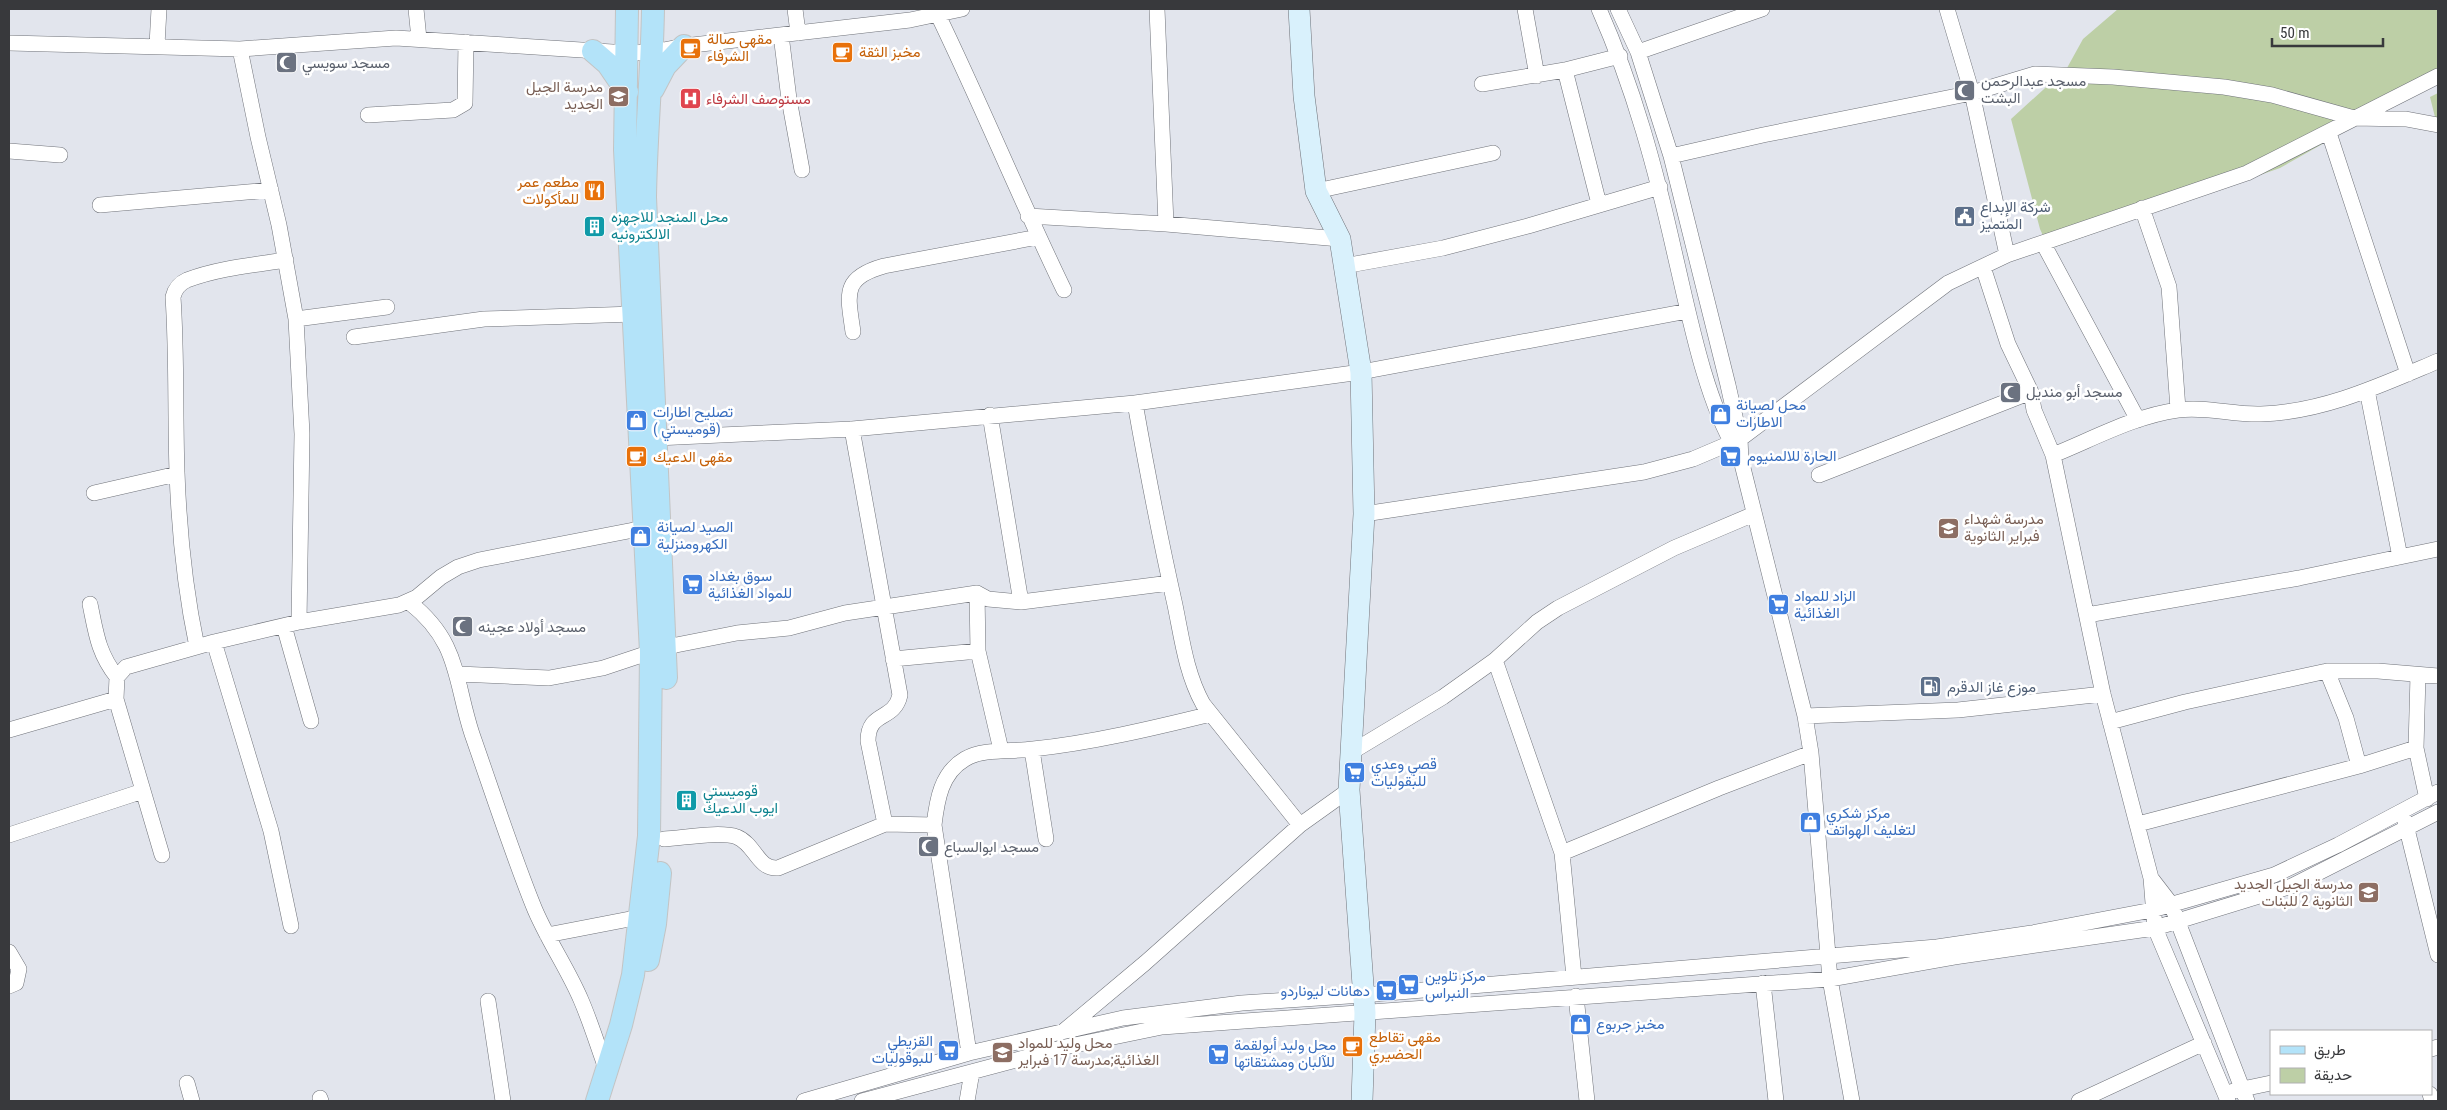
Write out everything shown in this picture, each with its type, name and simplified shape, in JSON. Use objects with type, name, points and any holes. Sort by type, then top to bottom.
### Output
[{"type":"main road","points":[[610,1100],[607,1071],[630,989],[649,836],[659,649],[644,528],[625,150],[628,9]]},
{"type":"main road","points":[[610,1100],[640,1000],[652,943],[664,839],[656,438],[645,197],[645,145],[653,52],[653,9]]},
{"type":"main road","points":[[650,96],[665,66],[684,46]]},
{"type":"main road","points":[[592,51],[608,64],[627,92]]},
{"type":"street","points":[[157,45],[158,9]]},
{"type":"street","points":[[416,9],[419,39]]},
{"type":"street","points":[[795,9],[798,33]]},
{"type":"street","points":[[9,43],[157,45],[240,49],[396,38],[628,53],[653,52],[684,46],[938,16],[959,9]]},
{"type":"street","points":[[1157,9],[1166,224]]},
{"type":"street","points":[[1299,9],[1304,96],[1316,191],[1340,238],[1361,372],[1364,514],[1349,790],[1364,1004],[1362,1101]]},
{"type":"street","points":[[1525,9],[1537,76]]},
{"type":"street","points":[[1599,9],[1620,56],[1639,113],[1660,187],[1688,311],[1711,390],[1736,441]]},
{"type":"street","points":[[1618,9],[1638,52],[1671,156],[1736,441],[1805,716],[1811,753],[1830,978],[1852,1101]]},
{"type":"street","points":[[1638,52],[1762,9]]},
{"type":"street","points":[[1947,9],[1972,93],[2007,255]]},
{"type":"street","points":[[938,16],[983,108],[1028,216],[1064,290]]},
{"type":"street","points":[[781,35],[788,99],[802,170]]},
{"type":"street","points":[[368,114],[453,110],[462,106],[465,103],[466,42]]},
{"type":"street","points":[[240,49],[286,260],[296,319],[302,434],[292,624],[311,721]]},
{"type":"street","points":[[1482,84],[1537,76],[1620,56]]},
{"type":"street","points":[[1565,70],[1599,204]]},
{"type":"street","points":[[1671,156],[1763,135],[1972,93],[2035,74],[2073,74],[2224,87],[2272,95],[2354,118],[2406,119],[2438,125]]},
{"type":"street","points":[[1364,514],[1644,472],[1693,459],[1736,441],[1948,283],[2007,255],[2247,173],[2438,76]]},
{"type":"street","points":[[2329,133],[2408,374]]},
{"type":"street","points":[[9,151],[60,155]]},
{"type":"street","points":[[1316,191],[1493,153]]},
{"type":"street","points":[[1344,266],[1443,248],[1528,226],[1660,187]]},
{"type":"street","points":[[100,205],[271,190]]},
{"type":"street","points":[[2142,208],[2169,287],[2178,410]]},
{"type":"street","points":[[1028,216],[1166,224],[1340,238]]},
{"type":"street","points":[[853,332],[848,298],[854,282],[865,271],[1038,237]]},
{"type":"street","points":[[2044,243],[2138,420]]},
{"type":"street","points":[[197,647],[189,608],[177,474],[173,297],[176,289],[186,280],[228,269],[286,260]]},
{"type":"street","points":[[1982,267],[2008,344],[2031,392],[2034,410],[2053,455],[2103,694],[2151,878],[2152,910],[2155,928],[2227,1097],[2245,1095],[2270,1083]]},
{"type":"street","points":[[296,319],[387,307]]},
{"type":"street","points":[[656,438],[852,429],[1134,403],[1361,372],[1688,311]]},
{"type":"street","points":[[354,337],[484,319],[634,314]]},
{"type":"street","points":[[2053,455],[2138,420],[2178,410],[2263,414],[2328,404],[2438,361]]},
{"type":"street","points":[[2367,390],[2400,557]]},
{"type":"street","points":[[1819,475],[2031,392]]},
{"type":"street","points":[[1134,403],[1170,583],[1191,677],[1198,695],[1211,714],[1300,825]]},
{"type":"street","points":[[990,415],[1021,602]]},
{"type":"street","points":[[852,429],[893,659],[898,700],[893,710],[874,721],[868,731],[868,741],[885,824]]},
{"type":"street","points":[[94,494],[177,474]]},
{"type":"street","points":[[1350,753],[1443,697],[1495,660],[1530,628],[1558,608],[1674,548],[1754,514]]},
{"type":"street","points":[[117,677],[132,664],[214,642],[292,624],[409,602],[441,577],[458,567],[479,560],[644,528]]},
{"type":"street","points":[[2087,616],[2438,549]]},
{"type":"street","points":[[458,674],[549,678],[603,668],[659,649],[737,632],[789,628],[845,612],[884,606],[977,593],[988,599],[1021,602],[1170,583]]},
{"type":"street","points":[[977,593],[978,650],[1000,750]]},
{"type":"street","points":[[409,602],[426,615],[439,632],[458,674],[472,733],[533,906],[581,1000],[607,1071]]},
{"type":"street","points":[[90,604],[99,647],[104,661],[117,677],[116,700],[162,855]]},
{"type":"street","points":[[214,642],[271,831],[290,926]]},
{"type":"street","points":[[893,659],[978,650]]},
{"type":"street","points":[[1495,660],[1562,853],[1574,977]]},
{"type":"street","points":[[2110,722],[2222,693],[2328,671],[2378,671],[2438,676]]},
{"type":"street","points":[[2328,671],[2346,718],[2359,766]]},
{"type":"street","points":[[862,1101],[1065,1047],[1162,1027],[1364,1004],[1574,977],[1937,947],[2032,933],[2152,910],[2274,875],[2433,796],[2416,748],[2418,675]]},
{"type":"street","points":[[1805,716],[1958,710],[2103,694]]},
{"type":"street","points":[[9,730],[116,700]]},
{"type":"street","points":[[969,1053],[934,825],[939,792],[952,771],[966,758],[1000,750],[1032,750],[1162,726],[1211,714]]},
{"type":"street","points":[[2138,824],[2359,766],[2416,748]]},
{"type":"street","points":[[1032,750],[1046,839]]},
{"type":"street","points":[[1562,853],[1719,788],[1811,753]]},
{"type":"street","points":[[1062,1033],[1145,963],[1300,825],[1349,790]]},
{"type":"street","points":[[9,835],[143,791]]},
{"type":"street","points":[[2404,811],[2438,955]]},
{"type":"street","points":[[804,1101],[969,1053],[1123,1018],[1242,1003],[1364,1004],[1576,996],[1830,978],[1954,957],[2155,928],[2292,886],[2438,812]]},
{"type":"street","points":[[664,839],[728,835],[739,838],[749,845],[764,865],[771,869],[778,868],[885,824],[934,825]]},
{"type":"street","points":[[2151,878],[2170,904],[2245,1095]]},
{"type":"street","points":[[547,935],[640,917]]},
{"type":"street","points":[[9,952],[19,969],[16,982],[9,986]]},
{"type":"street","points":[[1763,983],[1776,1101]]},
{"type":"street","points":[[1576,996],[1587,1101]]},
{"type":"street","points":[[488,1001],[503,1101]]},
{"type":"street","points":[[2079,1101],[2204,1043]]},
{"type":"street","points":[[967,1101],[972,1072]]},
{"type":"street","points":[[187,1083],[192,1101]]},
{"type":"green space","points":[[2118,9],[2438,9],[2438,84],[2342,133],[2280,168],[2049,249],[2040,229],[2011,119],[2067,68],[2083,39]]},
{"type":"green space","points":[[2438,93],[2438,117],[2435,117],[2430,97]]},
{"type":"place","name":"مقهى صالة الشرفاء","points":[[691,48]]},
{"type":"place","name":"مخبز الثقة","points":[[843,52]]},
{"type":"place","name":"مسجد سويسي","points":[[286,63]]},
{"type":"place","name":"مسجد عبدالرحمن البشت","points":[[1965,90]]},
{"type":"place","name":"مدرسة الجيل الجديد","points":[[619,96]]},
{"type":"place","name":"مستوصف الشرفاء","points":[[690,99]]},
{"type":"place","name":"مطعم عمر للمأكولات","points":[[595,191]]},
{"type":"place","name":"شركة الإبداع المتميز","points":[[1964,216]]},
{"type":"place","name":"محل المنجد للاجهزه الالكترونيه","points":[[595,226]]},
{"type":"place","name":"مسجد أبو منديل","points":[[2010,392]]},
{"type":"place","name":"محل لصيانة الاطارات","points":[[1720,414]]},
{"type":"place","name":"تصليح اطارات ( قوميستي)","points":[[637,421]]},
{"type":"place","name":"الحارة للالمنيوم","points":[[1731,456]]},
{"type":"place","name":"مقهى الدعيك","points":[[637,457]]},
{"type":"place","name":"مدرسة شهداء فبراير الثانوية","points":[[1948,528]]},
{"type":"place","name":"الصيد لصيانة الكهرومنزلية","points":[[641,536]]},
{"type":"place","name":"سوق بغداد للمواد الغذائية","points":[[692,585]]},
{"type":"place","name":"الزاد للمواد الغذائية","points":[[1778,605]]},
{"type":"place","name":"مسجد أولاد عجينه","points":[[462,627]]},
{"type":"place","name":"موزع غاز الدقرم","points":[[1931,687]]},
{"type":"place","name":"قصي وعدي للبقوليات","points":[[1355,773]]},
{"type":"place","name":"قوميستي ايوب الدعيك","points":[[687,800]]},
{"type":"place","name":"مركز شكري لتغليف الهواتف","points":[[1810,822]]},
{"type":"place","name":"مسجد ابوالسباع","points":[[928,847]]},
{"type":"place","name":"مدرسة الجيل الجديد الثانوية 2 للبنات","points":[[2369,893]]},
{"type":"place","name":"مركز تلوين النبراس","points":[[1409,985]]},
{"type":"place","name":"دهانات ليوناردو","points":[[1386,991]]},
{"type":"place","name":"مخبز جربوع","points":[[1580,1024]]},
{"type":"place","name":"مقهى تقاطع الحضيري","points":[[1353,1046]]},
{"type":"place","name":"القزيطي للبوقوليات","points":[[949,1050]]},
{"type":"place","name":"محل وليد للمواد الغذائية;مدرسة 17 فبراير","points":[[1002,1052]]},
{"type":"place","name":"محل وليد أبولقمة للآلبان ومشتقاتها","points":[[1218,1054]]}]
